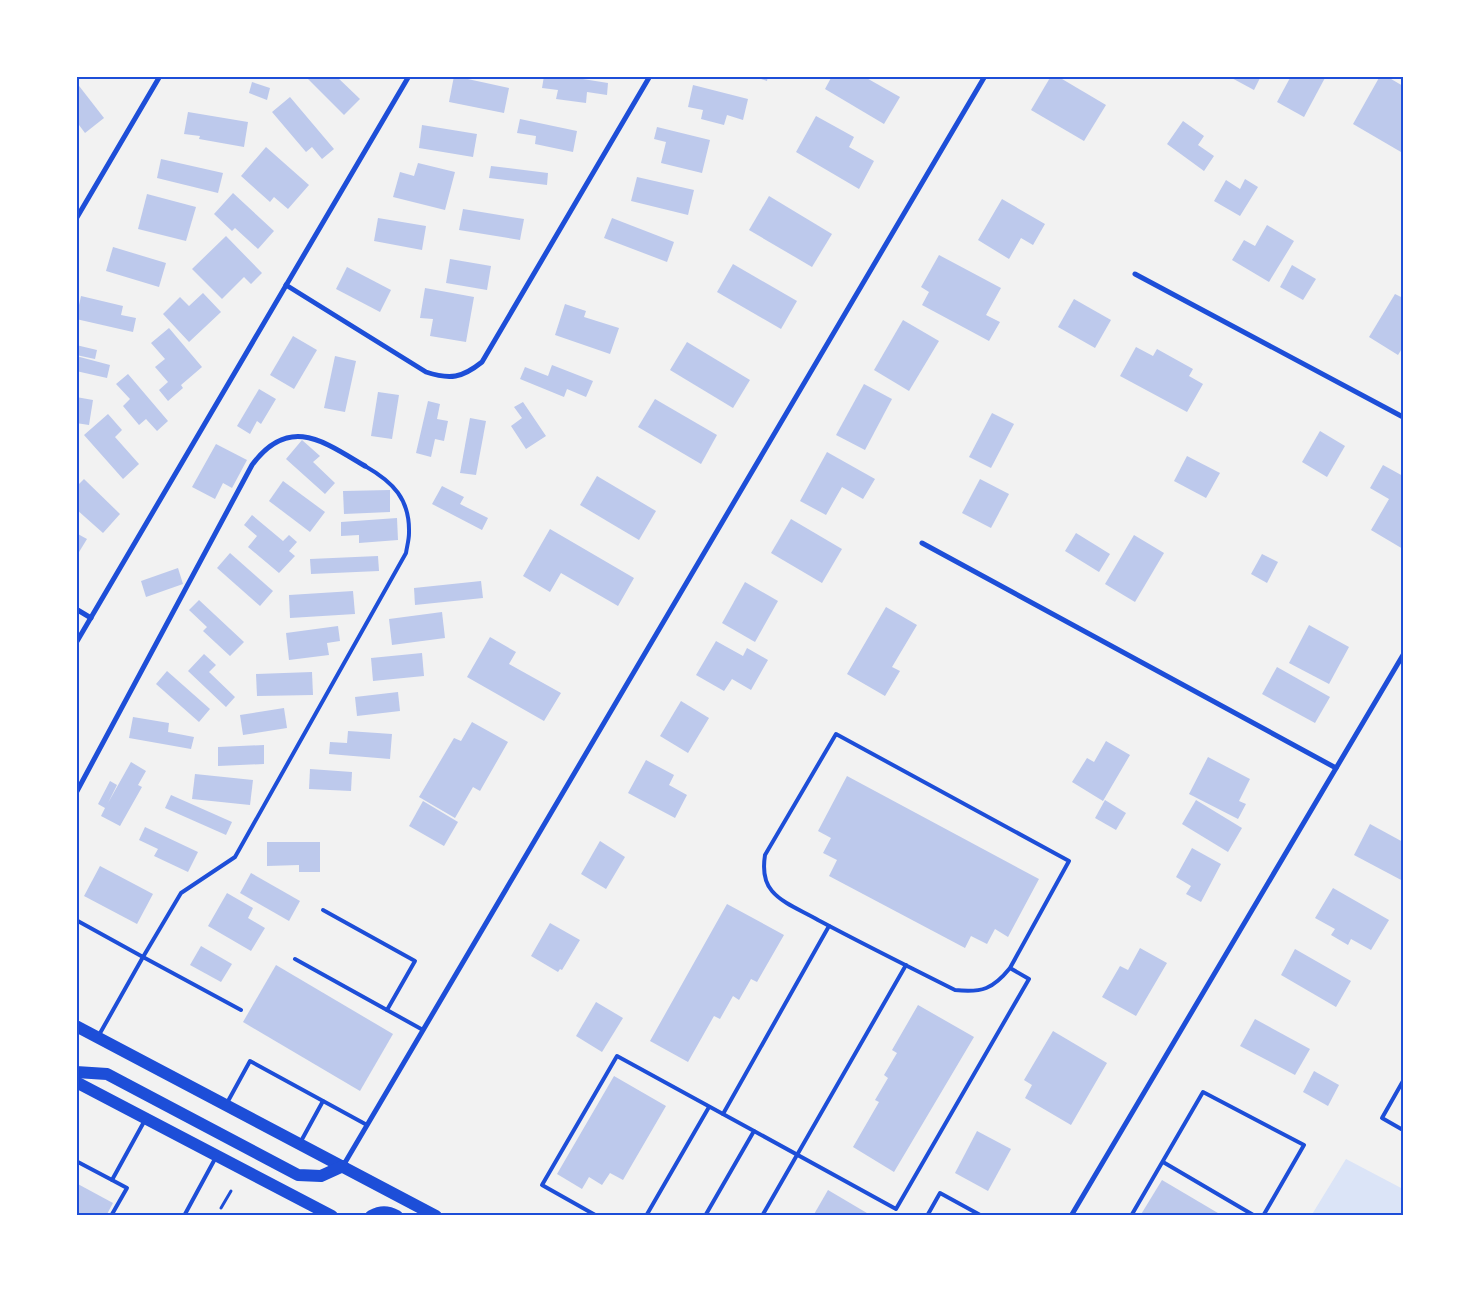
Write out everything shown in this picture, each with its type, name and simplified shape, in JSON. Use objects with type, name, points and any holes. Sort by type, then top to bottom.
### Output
[{"type":"main road","points":[[76,1026],[436,1216]]},
{"type":"main road","points":[[76,1072],[107,1074],[298,1175],[321,1176],[342,1166]]},
{"type":"main road","points":[[76,1082],[332,1216]]},
{"type":"main road","points":[[371,1216],[378,1212],[385,1212],[397,1216]]},
{"type":"street","points":[[76,219],[160,76]]},
{"type":"street","points":[[76,643],[409,76]]},
{"type":"street","points":[[286,285],[426,372],[440,377],[455,377],[470,372],[482,362],[650,76]]},
{"type":"street","points":[[342,1166],[985,76]]},
{"type":"street","points":[[1135,274],[1403,417]]},
{"type":"street","points":[[76,793],[252,465],[262,451],[276,442],[292,437],[309,437],[325,442],[365,466]]},
{"type":"street","points":[[922,543],[1336,768]]},
{"type":"street","points":[[76,609],[91,618]]},
{"type":"street","points":[[1071,1216],[1403,655]]},
{"type":"lane","points":[[97,1037],[181,893],[235,857],[406,553],[409,534],[407,516],[402,499],[393,485],[365,466]]},
{"type":"lane","points":[[836,734],[1069,861],[1010,968],[1000,980],[986,989],[971,992],[955,990],[906,965],[779,898],[771,890],[765,879],[763,867],[765,855],[836,734]]},
{"type":"lane","points":[[323,910],[415,961],[387,1010]]},
{"type":"lane","points":[[76,920],[240,1010]]},
{"type":"lane","points":[[723,1114],[829,926]]},
{"type":"lane","points":[[295,960],[422,1030]]},
{"type":"lane","points":[[762,1216],[906,965]]},
{"type":"lane","points":[[597,1216],[542,1186],[617,1056],[896,1209],[1029,979],[1010,968]]},
{"type":"lane","points":[[226,1105],[250,1061],[367,1125]]},
{"type":"lane","points":[[1403,1081],[1382,1118],[1403,1130]]},
{"type":"lane","points":[[1131,1216],[1203,1092],[1304,1145],[1263,1216]]},
{"type":"lane","points":[[300,1144],[322,1101]]},
{"type":"lane","points":[[646,1216],[709,1107]]},
{"type":"lane","points":[[112,1180],[146,1118]]},
{"type":"lane","points":[[705,1216],[754,1131]]},
{"type":"lane","points":[[184,1216],[217,1155]]},
{"type":"lane","points":[[76,1161],[127,1188],[111,1216]]},
{"type":"lane","points":[[1163,1162],[1255,1216]]},
{"type":"lane","points":[[927,1216],[940,1193],[982,1216]]},
{"type":"path","points":[[221,1208],[231,1191]]},
{"type":"shaded area","points":[[1346,1159],[1403,1189],[1403,1216],[1311,1216]]},
{"type":"building","points":[[305,76],[336,76],[360,99],[344,115]]},
{"type":"building","points":[[454,76],[509,88],[504,113],[449,102]]},
{"type":"building","points":[[544,76],[564,76],[608,83],[607,95],[587,92],[586,103],[556,99],[558,90],[542,88]]},
{"type":"building","points":[[752,76],[768,76],[767,81]]},
{"type":"building","points":[[832,76],[863,76],[900,97],[884,124],[825,89]]},
{"type":"building","points":[[1051,76],[1057,76],[1106,105],[1084,141],[1031,110]]},
{"type":"building","points":[[1228,76],[1261,76],[1254,90]]},
{"type":"building","points":[[1291,76],[1326,76],[1304,117],[1277,102]]},
{"type":"building","points":[[1380,76],[1386,76],[1403,86],[1403,149],[1401,152],[1353,124]]},
{"type":"building","points":[[76,82],[104,118],[85,133],[76,121]]},
{"type":"building","points":[[252,82],[270,88],[267,100],[249,93]]},
{"type":"building","points":[[693,85],[748,99],[743,120],[727,115],[724,125],[701,119],[703,110],[688,107]]},
{"type":"building","points":[[290,97],[334,149],[322,159],[312,147],[306,152],[272,112]]},
{"type":"building","points":[[188,112],[248,122],[244,147],[199,139],[200,136],[184,134]]},
{"type":"building","points":[[816,116],[854,137],[849,147],[874,161],[859,189],[796,152]]},
{"type":"building","points":[[520,119],[577,131],[573,152],[535,144],[536,136],[517,133]]},
{"type":"building","points":[[1183,121],[1204,136],[1198,145],[1214,156],[1204,171],[1167,144]]},
{"type":"building","points":[[422,125],[477,134],[473,157],[419,148]]},
{"type":"building","points":[[657,127],[710,140],[702,173],[661,163],[666,142],[654,139]]},
{"type":"building","points":[[266,147],[309,185],[288,209],[274,197],[270,202],[241,176]]},
{"type":"building","points":[[161,159],[223,173],[218,193],[157,178]]},
{"type":"building","points":[[418,163],[455,172],[445,210],[393,197],[400,172],[414,176]]},
{"type":"building","points":[[491,166],[548,173],[547,185],[489,178]]},
{"type":"building","points":[[637,177],[694,190],[688,215],[631,201]]},
{"type":"building","points":[[1245,179],[1258,187],[1240,216],[1214,201],[1226,180],[1240,189]]},
{"type":"building","points":[[233,193],[274,231],[258,249],[235,228],[232,231],[214,214]]},
{"type":"building","points":[[147,194],[196,207],[186,241],[138,229]]},
{"type":"building","points":[[769,196],[832,234],[812,267],[749,230]]},
{"type":"building","points":[[1002,199],[1045,224],[1033,245],[1021,238],[1009,259],[978,240]]},
{"type":"building","points":[[463,209],[524,219],[520,240],[459,230]]},
{"type":"building","points":[[378,218],[426,226],[422,250],[374,241]]},
{"type":"building","points":[[612,218],[674,242],[667,262],[604,238]]},
{"type":"building","points":[[1267,225],[1294,241],[1269,282],[1232,260],[1244,240],[1255,246]]},
{"type":"building","points":[[226,236],[262,273],[251,284],[244,277],[222,299],[192,269]]},
{"type":"building","points":[[113,247],[166,263],[159,287],[106,271]]},
{"type":"building","points":[[939,255],[1001,288],[986,315],[1000,322],[989,341],[922,305],[929,292],[921,287]]},
{"type":"building","points":[[450,259],[491,266],[487,290],[446,283]]},
{"type":"building","points":[[733,264],[797,301],[781,329],[717,292]]},
{"type":"building","points":[[1292,265],[1316,279],[1303,300],[1280,287]]},
{"type":"building","points":[[347,267],[391,290],[380,312],[336,289]]},
{"type":"building","points":[[425,288],[474,297],[466,342],[430,336],[433,319],[420,318]]},
{"type":"building","points":[[203,293],[221,312],[189,342],[163,314],[180,297],[189,306]]},
{"type":"building","points":[[1395,294],[1403,298],[1403,347],[1398,355],[1369,337]]},
{"type":"building","points":[[81,296],[123,306],[121,315],[136,318],[133,332],[76,319]]},
{"type":"building","points":[[1074,299],[1111,320],[1095,348],[1058,327]]},
{"type":"building","points":[[565,304],[586,311],[584,317],[619,328],[610,354],[555,335]]},
{"type":"building","points":[[903,320],[939,341],[909,391],[874,370]]},
{"type":"building","points":[[169,328],[202,367],[181,385],[183,388],[168,401],[159,390],[168,382],[155,367],[165,359],[151,343]]},
{"type":"building","points":[[293,336],[317,350],[294,389],[270,375]]},
{"type":"building","points":[[687,342],[750,380],[733,408],[670,370]]},
{"type":"building","points":[[76,345],[97,350],[95,359],[76,355]]},
{"type":"building","points":[[1136,347],[1153,356],[1157,349],[1193,369],[1189,376],[1203,384],[1187,412],[1120,376]]},
{"type":"building","points":[[76,356],[110,365],[107,378],[76,371]]},
{"type":"building","points":[[335,356],[356,361],[345,412],[324,408]]},
{"type":"building","points":[[552,365],[593,381],[586,397],[567,389],[564,397],[520,379],[525,367],[548,376]]},
{"type":"building","points":[[128,374],[168,421],[157,431],[146,419],[139,425],[123,406],[130,399],[116,384]]},
{"type":"building","points":[[864,384],[892,399],[865,450],[836,435]]},
{"type":"building","points":[[259,389],[276,399],[261,424],[257,421],[250,434],[237,426]]},
{"type":"building","points":[[378,392],[399,395],[392,439],[371,436]]},
{"type":"building","points":[[76,397],[93,400],[89,425],[76,423]]},
{"type":"building","points":[[655,399],[717,435],[701,464],[638,427]]},
{"type":"building","points":[[428,401],[440,404],[437,419],[448,421],[444,441],[435,439],[431,457],[416,453]]},
{"type":"building","points":[[523,402],[546,436],[526,449],[511,426],[522,418],[514,407]]},
{"type":"building","points":[[992,413],[1014,424],[991,468],[969,457]]},
{"type":"building","points":[[108,414],[122,430],[115,437],[139,464],[123,479],[84,435]]},
{"type":"building","points":[[470,418],[486,421],[476,475],[460,473]]},
{"type":"building","points":[[1320,431],[1345,446],[1327,477],[1302,462]]},
{"type":"building","points":[[302,440],[320,456],[313,462],[335,483],[325,494],[286,459]]},
{"type":"building","points":[[216,444],[247,460],[232,488],[223,483],[215,499],[192,487]]},
{"type":"building","points":[[827,452],[875,479],[863,499],[842,487],[826,515],[800,501]]},
{"type":"building","points":[[1187,456],[1220,473],[1206,498],[1174,481]]},
{"type":"building","points":[[1383,465],[1403,476],[1403,549],[1371,530],[1389,499],[1370,488]]},
{"type":"building","points":[[597,476],[656,511],[639,540],[580,505]]},
{"type":"building","points":[[84,479],[120,514],[103,533],[76,509],[76,487]]},
{"type":"building","points":[[980,479],[1009,494],[991,528],[962,513]]},
{"type":"building","points":[[283,481],[325,512],[310,532],[269,501]]},
{"type":"building","points":[[442,486],[464,497],[460,504],[488,518],[482,530],[432,504]]},
{"type":"building","points":[[390,490],[390,512],[344,514],[343,491]]},
{"type":"building","points":[[252,515],[283,541],[289,535],[297,542],[289,551],[295,556],[279,573],[248,547],[257,536],[244,525]]},
{"type":"building","points":[[397,518],[398,540],[359,543],[359,535],[341,536],[341,522]]},
{"type":"building","points":[[791,519],[842,549],[822,583],[771,553]]},
{"type":"building","points":[[550,529],[634,578],[618,606],[561,573],[550,592],[523,576]]},
{"type":"building","points":[[76,533],[87,539],[76,557]]},
{"type":"building","points":[[1076,533],[1110,554],[1099,572],[1065,551]]},
{"type":"building","points":[[1134,535],[1164,553],[1135,602],[1105,584]]},
{"type":"building","points":[[230,553],[273,591],[260,606],[217,568]]},
{"type":"building","points":[[1262,554],[1278,562],[1267,583],[1251,574]]},
{"type":"building","points":[[378,556],[379,571],[311,574],[310,559]]},
{"type":"building","points":[[178,568],[183,584],[146,597],[141,581]]},
{"type":"building","points":[[481,581],[483,598],[415,605],[414,588]]},
{"type":"building","points":[[745,582],[778,601],[755,642],[722,623]]},
{"type":"building","points":[[353,591],[355,614],[290,618],[289,595]]},
{"type":"building","points":[[199,600],[244,642],[230,656],[203,631],[207,627],[189,610]]},
{"type":"building","points":[[886,607],[917,625],[892,667],[900,671],[885,696],[847,674]]},
{"type":"building","points":[[442,612],[445,638],[392,645],[389,619]]},
{"type":"building","points":[[1309,625],[1349,647],[1329,684],[1289,663]]},
{"type":"building","points":[[338,626],[340,641],[327,643],[329,655],[289,660],[286,633]]},
{"type":"building","points":[[490,637],[516,652],[509,664],[561,693],[544,721],[467,677]]},
{"type":"building","points":[[716,641],[743,656],[747,648],[768,660],[751,690],[732,679],[724,691],[696,675]]},
{"type":"building","points":[[422,653],[424,676],[373,681],[371,658]]},
{"type":"building","points":[[204,654],[216,665],[209,672],[235,697],[226,707],[188,671]]},
{"type":"building","points":[[1277,667],[1330,697],[1315,723],[1262,694]]},
{"type":"building","points":[[167,671],[210,709],[199,722],[156,684]]},
{"type":"building","points":[[312,672],[313,695],[257,696],[256,674]]},
{"type":"building","points":[[398,692],[400,711],[357,716],[355,697]]},
{"type":"building","points":[[681,701],[709,718],[688,753],[660,736]]},
{"type":"building","points":[[284,708],[287,728],[243,735],[240,715]]},
{"type":"building","points":[[133,717],[169,723],[168,732],[194,737],[191,749],[129,738]]},
{"type":"building","points":[[472,722],[508,742],[480,791],[473,787],[455,818],[419,797],[454,738],[461,741]]},
{"type":"building","points":[[348,731],[392,734],[390,759],[329,754],[330,742],[347,743]]},
{"type":"building","points":[[1106,741],[1130,755],[1103,801],[1072,782],[1087,758],[1094,762]]},
{"type":"building","points":[[264,745],[264,764],[218,766],[218,747]]},
{"type":"building","points":[[1208,757],[1250,779],[1239,801],[1246,804],[1238,819],[1189,794]]},
{"type":"building","points":[[646,760],[674,775],[669,785],[687,795],[675,818],[628,793]]},
{"type":"building","points":[[131,762],[146,771],[138,785],[142,787],[120,826],[101,816],[105,808],[98,804],[110,781],[117,785],[108,803]]},
{"type":"building","points":[[310,769],[352,772],[351,791],[309,789]]},
{"type":"building","points":[[195,774],[253,780],[250,805],[192,799]]},
{"type":"building","points":[[847,776],[1039,879],[1008,937],[995,929],[987,944],[971,936],[965,948],[829,876],[837,860],[823,853],[831,838],[818,831]]},
{"type":"building","points":[[171,795],[232,822],[226,835],[165,808]]},
{"type":"building","points":[[1105,800],[1126,813],[1116,830],[1095,818]]},
{"type":"building","points":[[1196,800],[1242,828],[1228,852],[1182,824]]},
{"type":"building","points":[[423,801],[458,822],[444,846],[409,826]]},
{"type":"building","points":[[1370,824],[1403,842],[1403,881],[1354,855]]},
{"type":"building","points":[[145,827],[198,852],[188,872],[154,856],[158,849],[139,840]]},
{"type":"building","points":[[600,841],[625,857],[606,889],[581,874]]},
{"type":"building","points":[[267,842],[320,842],[320,872],[299,872],[299,865],[267,866]]},
{"type":"building","points":[[1192,848],[1221,864],[1201,902],[1186,894],[1191,886],[1176,877]]},
{"type":"building","points":[[100,866],[153,894],[137,924],[84,896]]},
{"type":"building","points":[[251,873],[300,901],[289,921],[240,893]]},
{"type":"building","points":[[1333,888],[1389,920],[1371,950],[1351,939],[1348,945],[1331,935],[1335,929],[1315,918]]},
{"type":"building","points":[[227,893],[253,908],[248,918],[265,928],[251,951],[208,926]]},
{"type":"building","points":[[727,904],[784,935],[757,982],[751,979],[739,1000],[733,996],[720,1019],[714,1016],[688,1062],[650,1041]]},
{"type":"building","points":[[550,923],[580,940],[562,970],[560,969],[558,972],[531,956]]},
{"type":"building","points":[[201,946],[232,964],[221,982],[190,965]]},
{"type":"building","points":[[1140,948],[1167,963],[1136,1016],[1102,997],[1120,966],[1128,970]]},
{"type":"building","points":[[1295,949],[1351,981],[1336,1007],[1281,975]]},
{"type":"building","points":[[276,965],[393,1034],[360,1091],[243,1022]]},
{"type":"building","points":[[596,1002],[623,1018],[602,1052],[576,1036]]},
{"type":"building","points":[[918,1005],[974,1037],[894,1172],[853,1147],[879,1102],[875,1100],[888,1078],[884,1075],[897,1053],[892,1050]]},
{"type":"building","points":[[1255,1019],[1310,1049],[1295,1075],[1240,1046]]},
{"type":"building","points":[[1053,1031],[1107,1063],[1071,1125],[1025,1098],[1032,1085],[1024,1080]]},
{"type":"building","points":[[1314,1071],[1339,1085],[1328,1106],[1303,1092]]},
{"type":"building","points":[[614,1076],[666,1106],[623,1180],[610,1173],[602,1185],[589,1177],[582,1189],[557,1174]]},
{"type":"building","points":[[977,1131],[1011,1149],[988,1191],[955,1173]]},
{"type":"building","points":[[1162,1180],[1223,1216],[1140,1216]]},
{"type":"building","points":[[76,1183],[113,1203],[106,1216],[76,1216]]},
{"type":"building","points":[[828,1190],[872,1216],[813,1216]]}]
